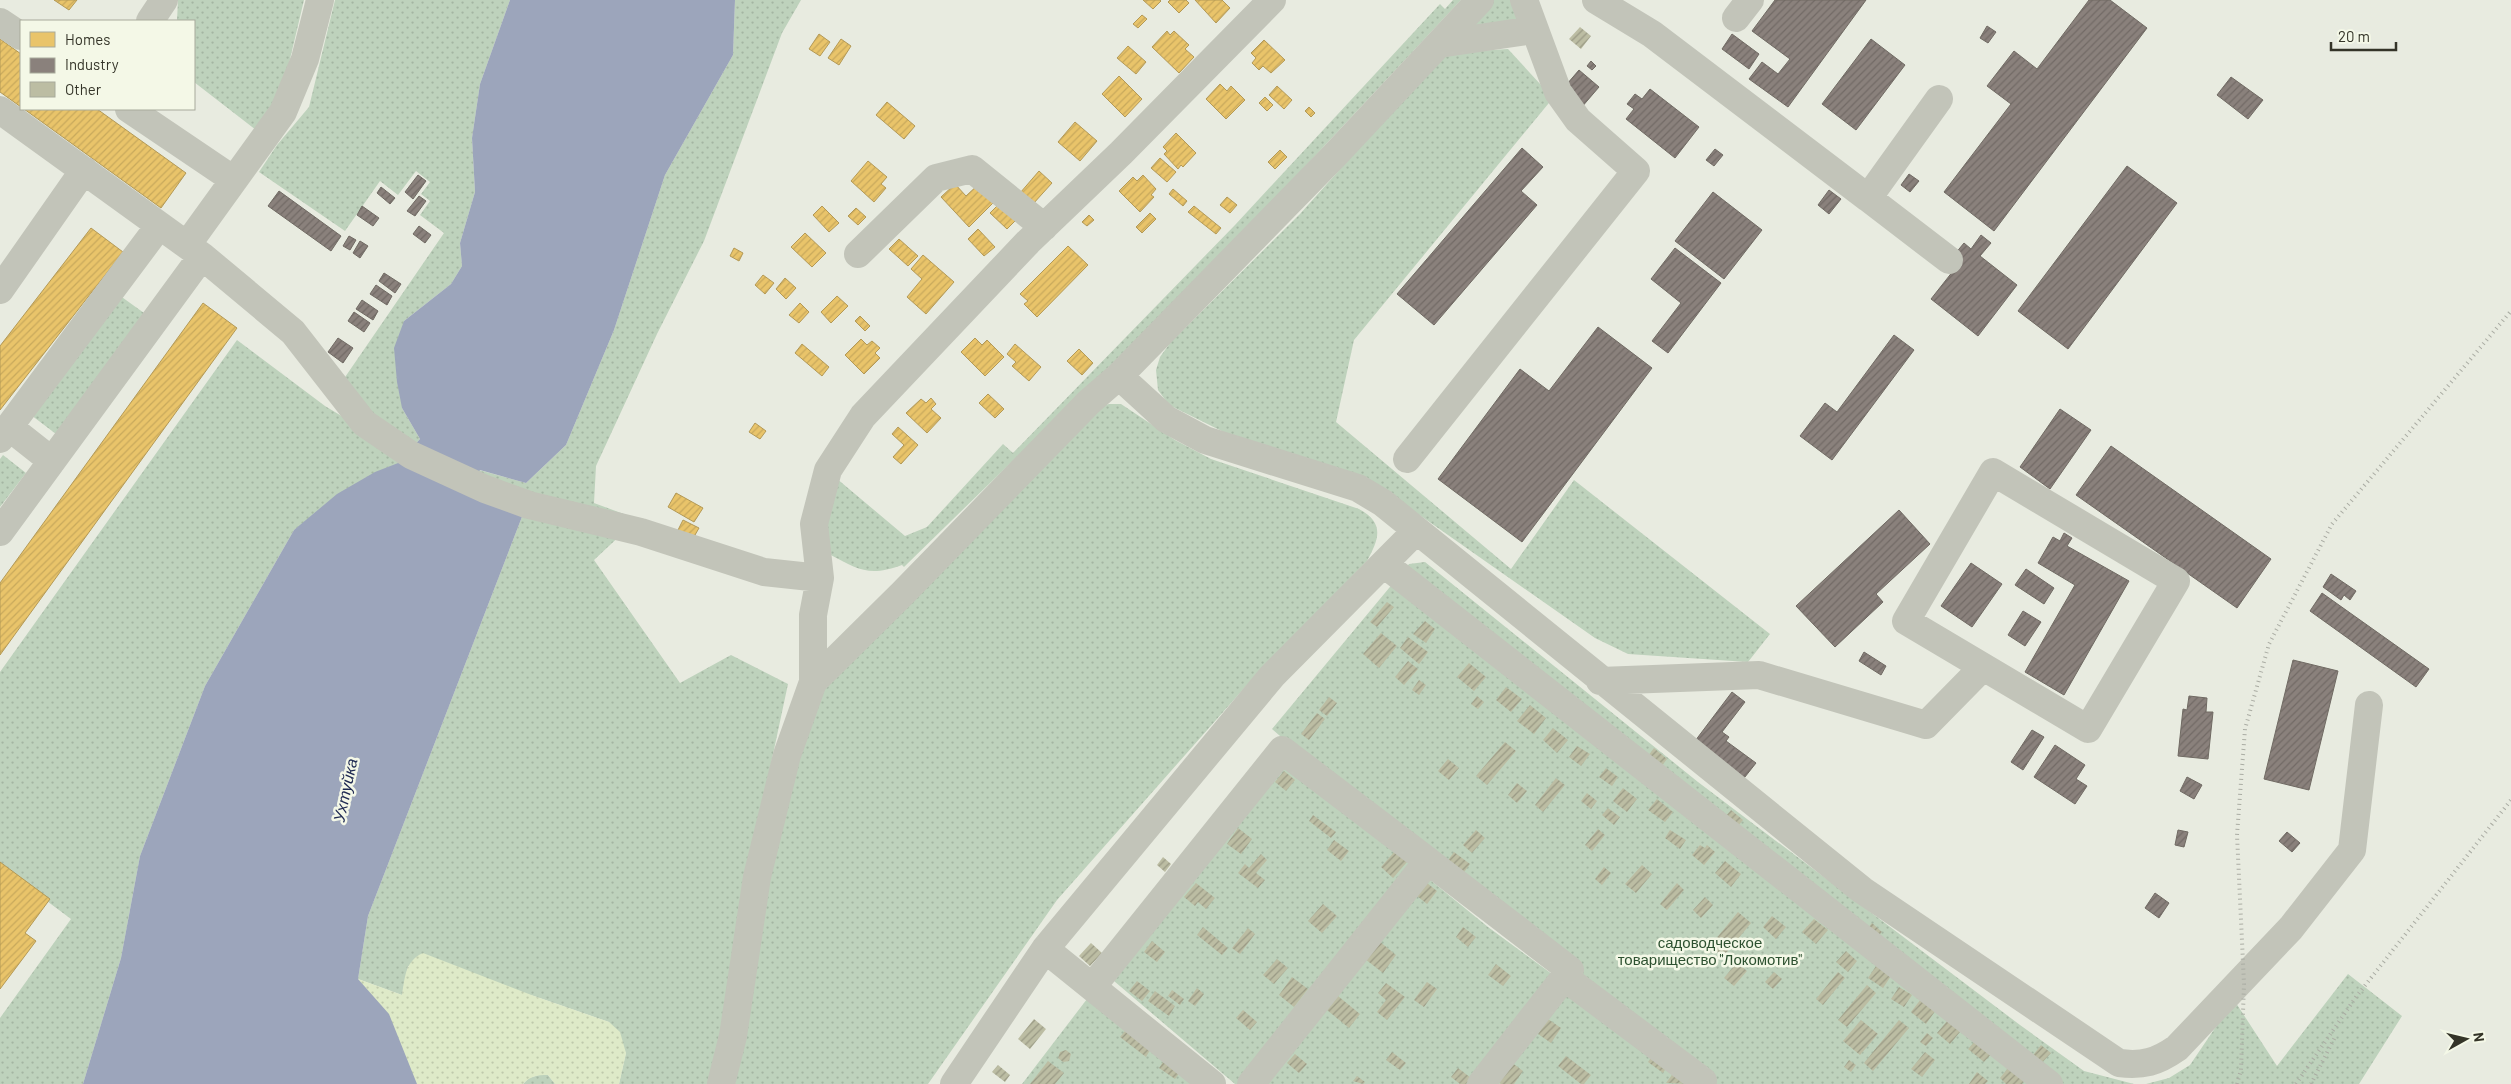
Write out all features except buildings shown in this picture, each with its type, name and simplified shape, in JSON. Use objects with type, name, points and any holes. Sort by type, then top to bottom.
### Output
[{"type":"street","points":[[151,20],[164,0]]},
{"type":"street","points":[[0,532],[52,461],[194,251],[234,180],[282,112],[306,59],[320,0]]},
{"type":"street","points":[[721,1084],[733,1036],[757,877],[787,755],[812,682],[813,616],[820,578],[814,524],[828,470],[863,416],[1044,227],[1122,153],[1272,0]]},
{"type":"street","points":[[812,682],[903,593],[1089,402],[1119,376],[1335,155],[1480,0]]},
{"type":"street","points":[[1407,459],[1636,172],[1573,113],[1558,92],[1524,0]]},
{"type":"street","points":[[1596,0],[1652,34],[1949,260]]},
{"type":"street","points":[[0,22],[20,35]]},
{"type":"street","points":[[1439,44],[1534,30]]},
{"type":"street","points":[[1868,198],[1939,99]]},
{"type":"street","points":[[0,110],[194,251],[293,332],[364,423],[411,455],[485,489],[529,505],[641,532],[764,572],[820,578]]},
{"type":"street","points":[[131,110],[234,180]]},
{"type":"street","points":[[858,254],[936,178],[972,169],[1044,227]]},
{"type":"street","points":[[0,290],[84,170]]},
{"type":"street","points":[[52,461],[5,433],[159,226]]},
{"type":"street","points":[[1119,376],[1166,419],[1183,430],[1205,440],[1358,488],[1383,503],[1600,681],[1862,890],[2119,1062],[2148,1064],[2162,1059],[2177,1048],[2291,928],[2352,850],[2369,705]]},
{"type":"street","points":[[1993,472],[2176,581],[2088,730],[1983,667],[1906,621],[1993,472]]},
{"type":"street","points":[[954,1084],[1045,949],[1272,676],[1384,564],[1409,525]]},
{"type":"street","points":[[1384,564],[2049,1084]]},
{"type":"street","points":[[1600,681],[1759,675],[1926,725],[1983,667]]},
{"type":"street","points":[[1092,987],[1282,750],[1570,970],[1481,1084]]},
{"type":"street","points":[[1251,1084],[1428,861]]},
{"type":"street","points":[[1045,949],[1212,1084]]},
{"type":"street","points":[[1564,977],[1703,1083]]},
{"type":"green space","points":[[178,0],[304,0],[281,97],[256,130],[195,83],[195,20],[177,20]]},
{"type":"green space","points":[[335,0],[510,0],[480,84],[472,138],[475,192],[460,243],[462,266],[451,284],[404,321],[402,408],[420,439],[409,451],[341,383],[444,233],[420,215],[430,201],[421,194],[430,182],[416,171],[398,195],[380,181],[345,231],[259,172],[277,145],[309,107]]},
{"type":"green space","points":[[735,0],[801,0],[782,33],[704,241],[657,334],[596,466],[594,503],[632,517],[471,481],[479,470],[526,483],[566,445],[614,330],[665,175],[733,55]]},
{"type":"green space","points":[[1453,0],[1461,0],[1242,234],[1243,236],[904,567],[902,565],[881,571],[864,570],[829,554],[825,532],[836,478],[905,536],[927,527],[1003,444],[1013,453],[1235,225],[1440,4],[1445,9]]},
{"type":"green space","points":[[1487,0],[1518,0],[1517,19],[1461,35]]},
{"type":"green space","points":[[1508,49],[1553,98],[1354,340],[1336,422],[1511,569],[1574,480],[1770,634],[1748,662],[1628,654],[1595,638],[1371,481],[1244,442],[1169,405],[1158,390],[1156,370],[1160,357],[1170,343],[1300,214],[1444,53]]},
{"type":"green space","points":[[119,295],[144,313],[56,434],[31,415]]},
{"type":"green space","points":[[237,340],[325,406],[411,458],[294,530],[205,686],[140,856],[121,958],[83,1084],[0,1084],[0,1018],[71,919],[0,866],[0,672]]},
{"type":"green space","points":[[1109,404],[1121,404],[1175,440],[1211,459],[1359,509],[1373,520],[1377,532],[1377,539],[1367,561],[1254,677],[1057,900],[928,1084],[735,1084],[763,908],[784,801],[819,691],[1098,407]]},
{"type":"green space","points":[[3,455],[26,473],[0,507],[0,459]]},
{"type":"green space","points":[[525,509],[626,530],[594,560],[680,683],[731,655],[788,684],[753,848],[712,1084],[619,1084],[626,1053],[609,1022],[534,996],[408,966],[402,995],[358,979],[368,916]]},
{"type":"green space","name":"садоводческое товарищество \"Локомотив\"","points":[[1425,562],[1698,782],[2020,1025],[2084,1071],[2134,1084],[1493,1084],[1568,987],[1272,729],[1409,564]]},
{"type":"green space","points":[[1286,763],[1412,861],[1239,1084],[1235,1084],[1114,981]]},
{"type":"green space","points":[[1423,874],[1488,927],[1552,974],[1471,1084],[1264,1084]]},
{"type":"green space","points":[[2348,974],[2402,1016],[2359,1084],[2146,1084],[2169,1078],[2190,1065],[2234,1000],[2277,1066]]},
{"type":"green space","points":[[1087,999],[1199,1084],[1022,1084]]},
{"type":"green space","points":[[548,1075],[555,1084],[523,1084],[529,1078]]},
{"type":"sand","points":[[423,953],[534,996],[609,1022],[620,1032],[626,1053],[619,1084],[555,1084],[548,1075],[540,1075],[528,1079],[523,1084],[417,1084],[358,979],[402,995],[409,965],[417,956]]},
{"type":"water","points":[[510,0],[735,0],[733,55],[665,175],[614,330],[566,445],[526,483],[480,470],[471,481],[409,451],[420,439],[402,408],[397,382],[394,348],[404,321],[451,284],[462,266],[460,243],[475,192],[472,138],[480,84]]},
{"type":"water","name":"Ухтуйка","points":[[411,458],[525,509],[368,916],[358,979],[389,1014],[417,1084],[83,1084],[121,958],[140,856],[205,686],[294,530],[337,494],[375,472]]},
{"type":"railway","points":[[2237,1084],[2241,1070],[2244,984],[2237,835],[2245,729],[2269,644],[2332,524],[2511,311]]},
{"type":"railway","points":[[2296,1084],[2356,997],[2511,800]]},
{"type":"railway","points":[[2311,1084],[2335,1037]]}]
